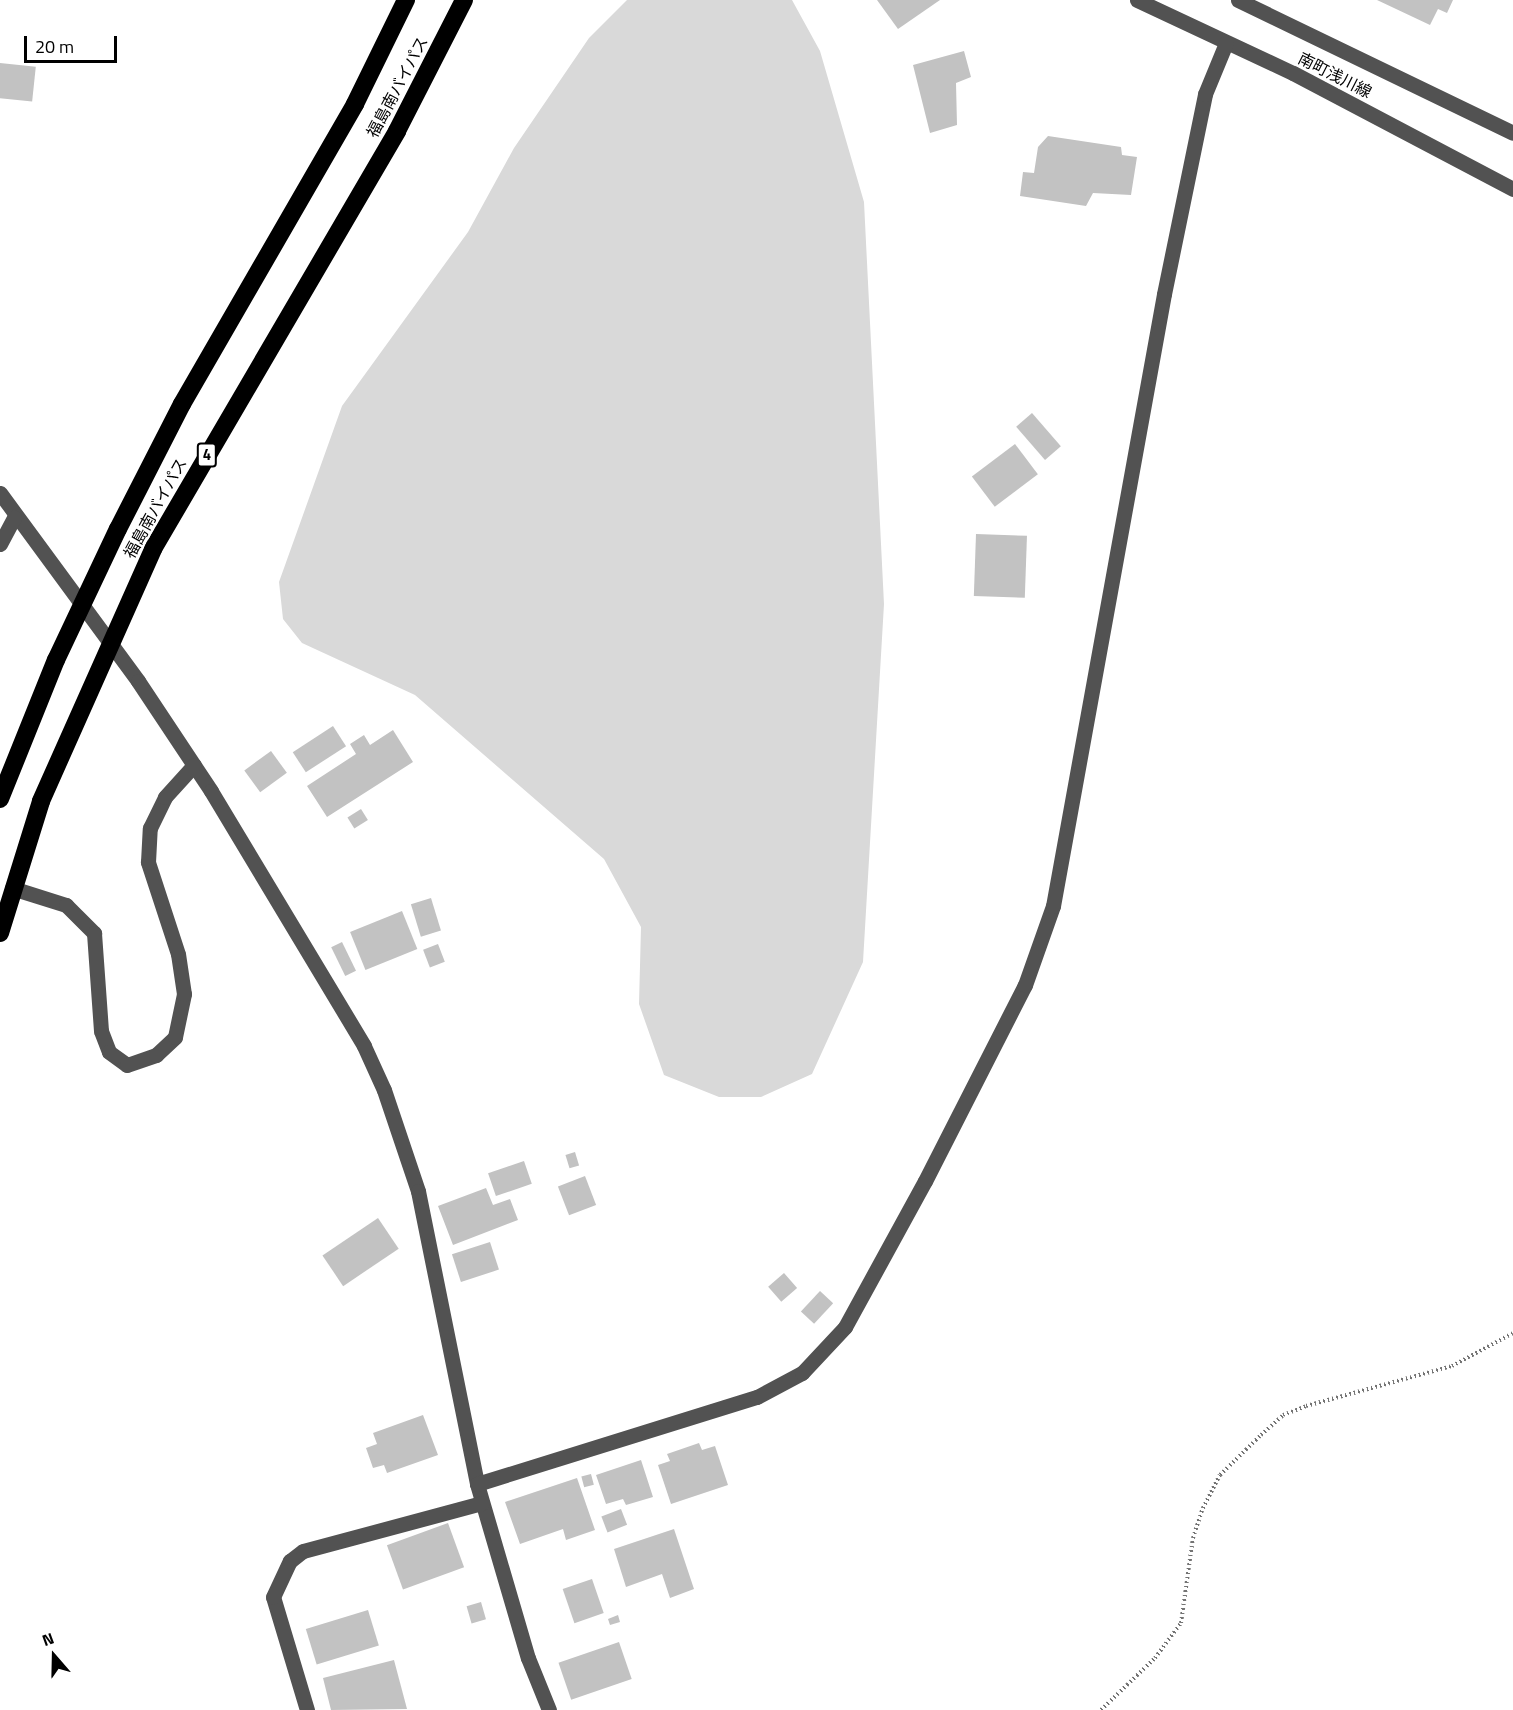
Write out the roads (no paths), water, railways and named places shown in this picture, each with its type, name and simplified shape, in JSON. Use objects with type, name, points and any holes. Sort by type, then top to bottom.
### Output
[{"type":"highway","name":"福島南バイパス","points":[[0,798],[56,660],[118,529],[182,404],[355,104],[406,0]]},
{"type":"highway","name":"福島南バイパス","points":[[0,933],[12,888],[45,790],[153,549],[397,131],[464,0]]},
{"type":"street","name":"南町浅川線","points":[[1137,0],[1513,189]]},
{"type":"street","name":"南町浅川線","points":[[1238,0],[1513,133]]},
{"type":"street","points":[[477,1484],[757,1397],[802,1373],[845,1327],[925,1181],[1025,985],[1053,906],[1164,294],[1204,94],[1226,44]]},
{"type":"street","points":[[0,493],[14,518],[30,536],[138,681],[194,765],[364,1046],[384,1090],[418,1191],[477,1484],[528,1658],[549,1710]]},
{"type":"street","points":[[0,544],[14,518]]},
{"type":"street","points":[[12,888],[66,905],[94,933],[101,1031],[109,1052],[127,1065],[156,1055],[176,1038],[184,994],[177,954],[148,862],[150,828],[165,797],[194,765]]},
{"type":"street","points":[[307,1710],[273,1598],[290,1561],[303,1551],[483,1503]]}]
